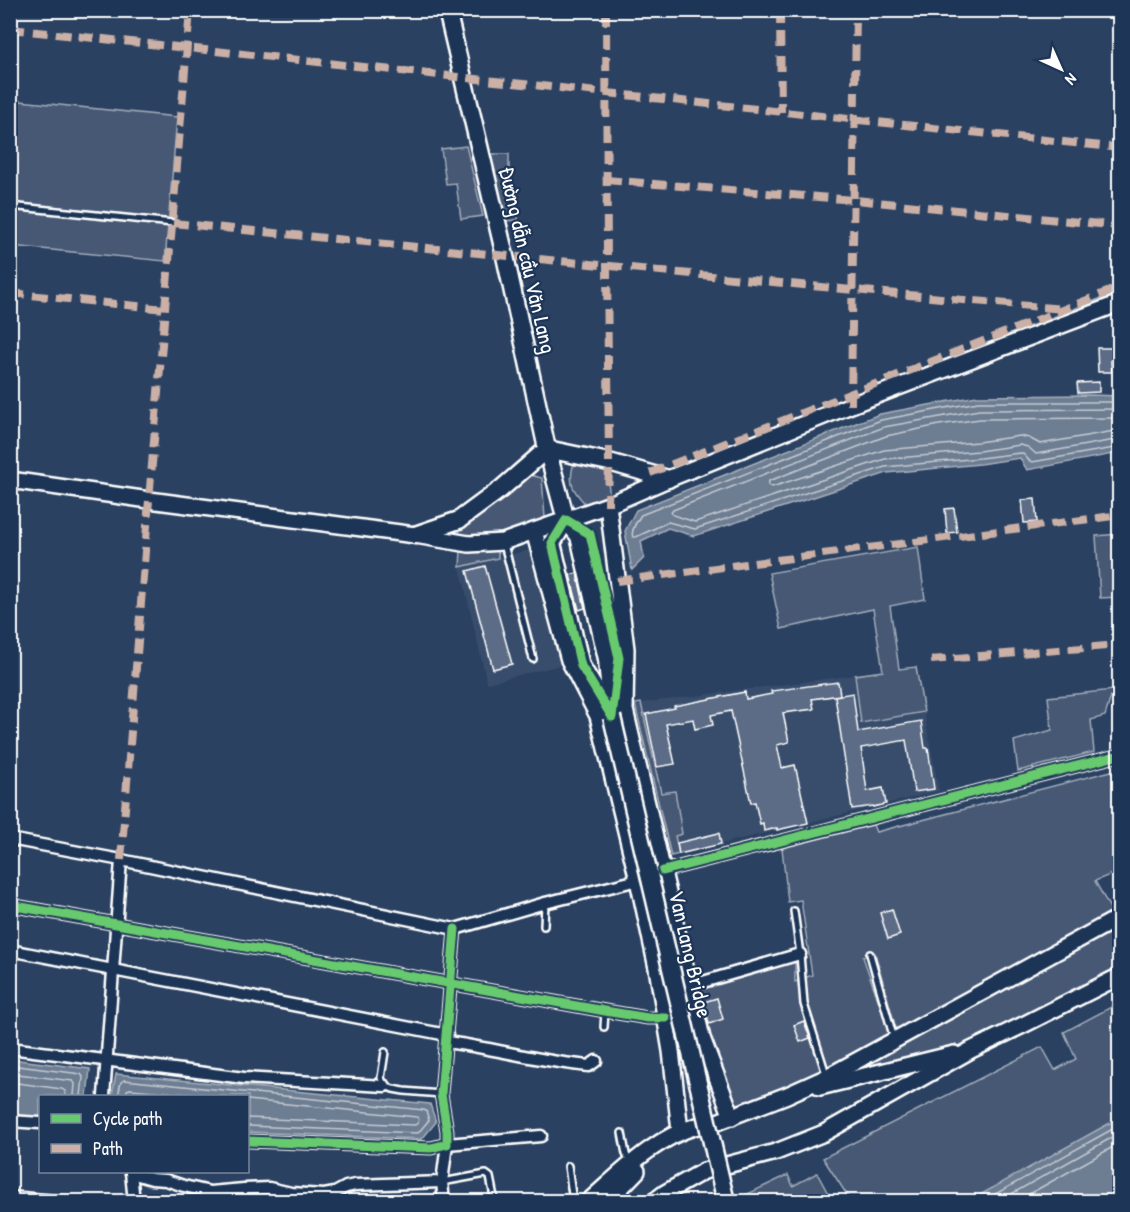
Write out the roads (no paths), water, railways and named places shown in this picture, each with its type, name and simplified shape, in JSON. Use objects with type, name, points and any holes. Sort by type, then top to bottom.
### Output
[{"type":"main road","name":"Đường dẫn cầu Văn Lang","points":[[447,10],[505,256],[547,449],[566,520],[562,540],[573,591],[591,664],[612,717]]},
{"type":"main road","points":[[10,480],[469,544],[503,542],[608,505],[851,405],[1119,303]]},
{"type":"main road","points":[[415,535],[459,520],[501,489],[547,449],[609,462],[668,479]]},
{"type":"main road","points":[[608,505],[626,649],[625,710],[689,986],[724,1120],[827,1077],[1119,917]]},
{"type":"main road","points":[[566,520],[590,534],[619,658],[612,717]]},
{"type":"main road","points":[[534,531],[568,660],[598,716],[638,880],[657,968],[671,1051],[674,1135],[607,1202]]},
{"type":"main road","name":"Van Lang Bridge","points":[[612,717],[726,1202]]},
{"type":"main road","points":[[653,1202],[704,1171],[776,1152],[824,1132],[971,1050],[1119,976]]},
{"type":"main road","points":[[787,1095],[971,1050]]},
{"type":"main road","points":[[588,1202],[638,1158],[674,1135],[697,1126]]},
{"type":"street","points":[[663,871],[1119,755]]},
{"type":"street","points":[[10,839],[455,929],[545,903],[638,880]]},
{"type":"street","points":[[104,1095],[121,860]]},
{"type":"street","points":[[10,905],[605,1011],[648,1018],[666,1018]]},
{"type":"street","points":[[444,1202],[442,1182],[447,1131],[441,1094],[455,929]]},
{"type":"street","points":[[10,950],[113,969],[541,1059],[582,1066],[589,1066],[596,1061]]},
{"type":"street","points":[[689,986],[800,954]]},
{"type":"street","points":[[10,1048],[244,1078],[385,1086]]},
{"type":"street","points":[[10,1121],[39,1123]]},
{"type":"street","points":[[249,1141],[430,1148],[447,1144],[541,1136]]},
{"type":"street","points":[[131,1173],[134,1202]]},
{"type":"street","points":[[134,1173],[210,1192],[269,1188],[291,1197],[335,1193],[355,1185],[442,1182]]},
{"type":"street","points":[[10,1197],[68,1202]]},
{"type":"lane","points":[[10,206],[173,224]]},
{"type":"lane","points":[[503,542],[532,659]]},
{"type":"lane","points":[[544,926],[545,903]]},
{"type":"lane","points":[[794,911],[804,1004],[827,1077]]},
{"type":"lane","points":[[870,954],[895,1040]]},
{"type":"lane","points":[[604,1027],[605,1011]]},
{"type":"lane","points":[[385,1052],[381,1078],[385,1086],[393,1089],[441,1094]]},
{"type":"lane","points":[[622,1133],[626,1154],[631,1164]]},
{"type":"lane","points":[[568,1166],[573,1202]]},
{"type":"lane","points":[[442,1182],[486,1174],[490,1178],[494,1197]]},
{"type":"water","points":[[977,396],[1119,396],[1119,453],[1027,470],[1020,458],[887,473],[694,536],[668,528],[641,541],[644,558],[632,570],[625,531],[636,510],[851,425],[880,414]]},
{"type":"water","points":[[11,1059],[90,1069],[87,1095],[39,1095],[39,1117],[11,1115]]},
{"type":"water","points":[[116,1074],[430,1104],[436,1122],[422,1139],[249,1132],[249,1095],[112,1095]]},
{"type":"water","points":[[1119,1118],[1119,1201],[969,1201]]},
{"type":"waterway","points":[[919,371],[1120,292]]},
{"type":"waterway","points":[[674,468],[731,446]]}]
